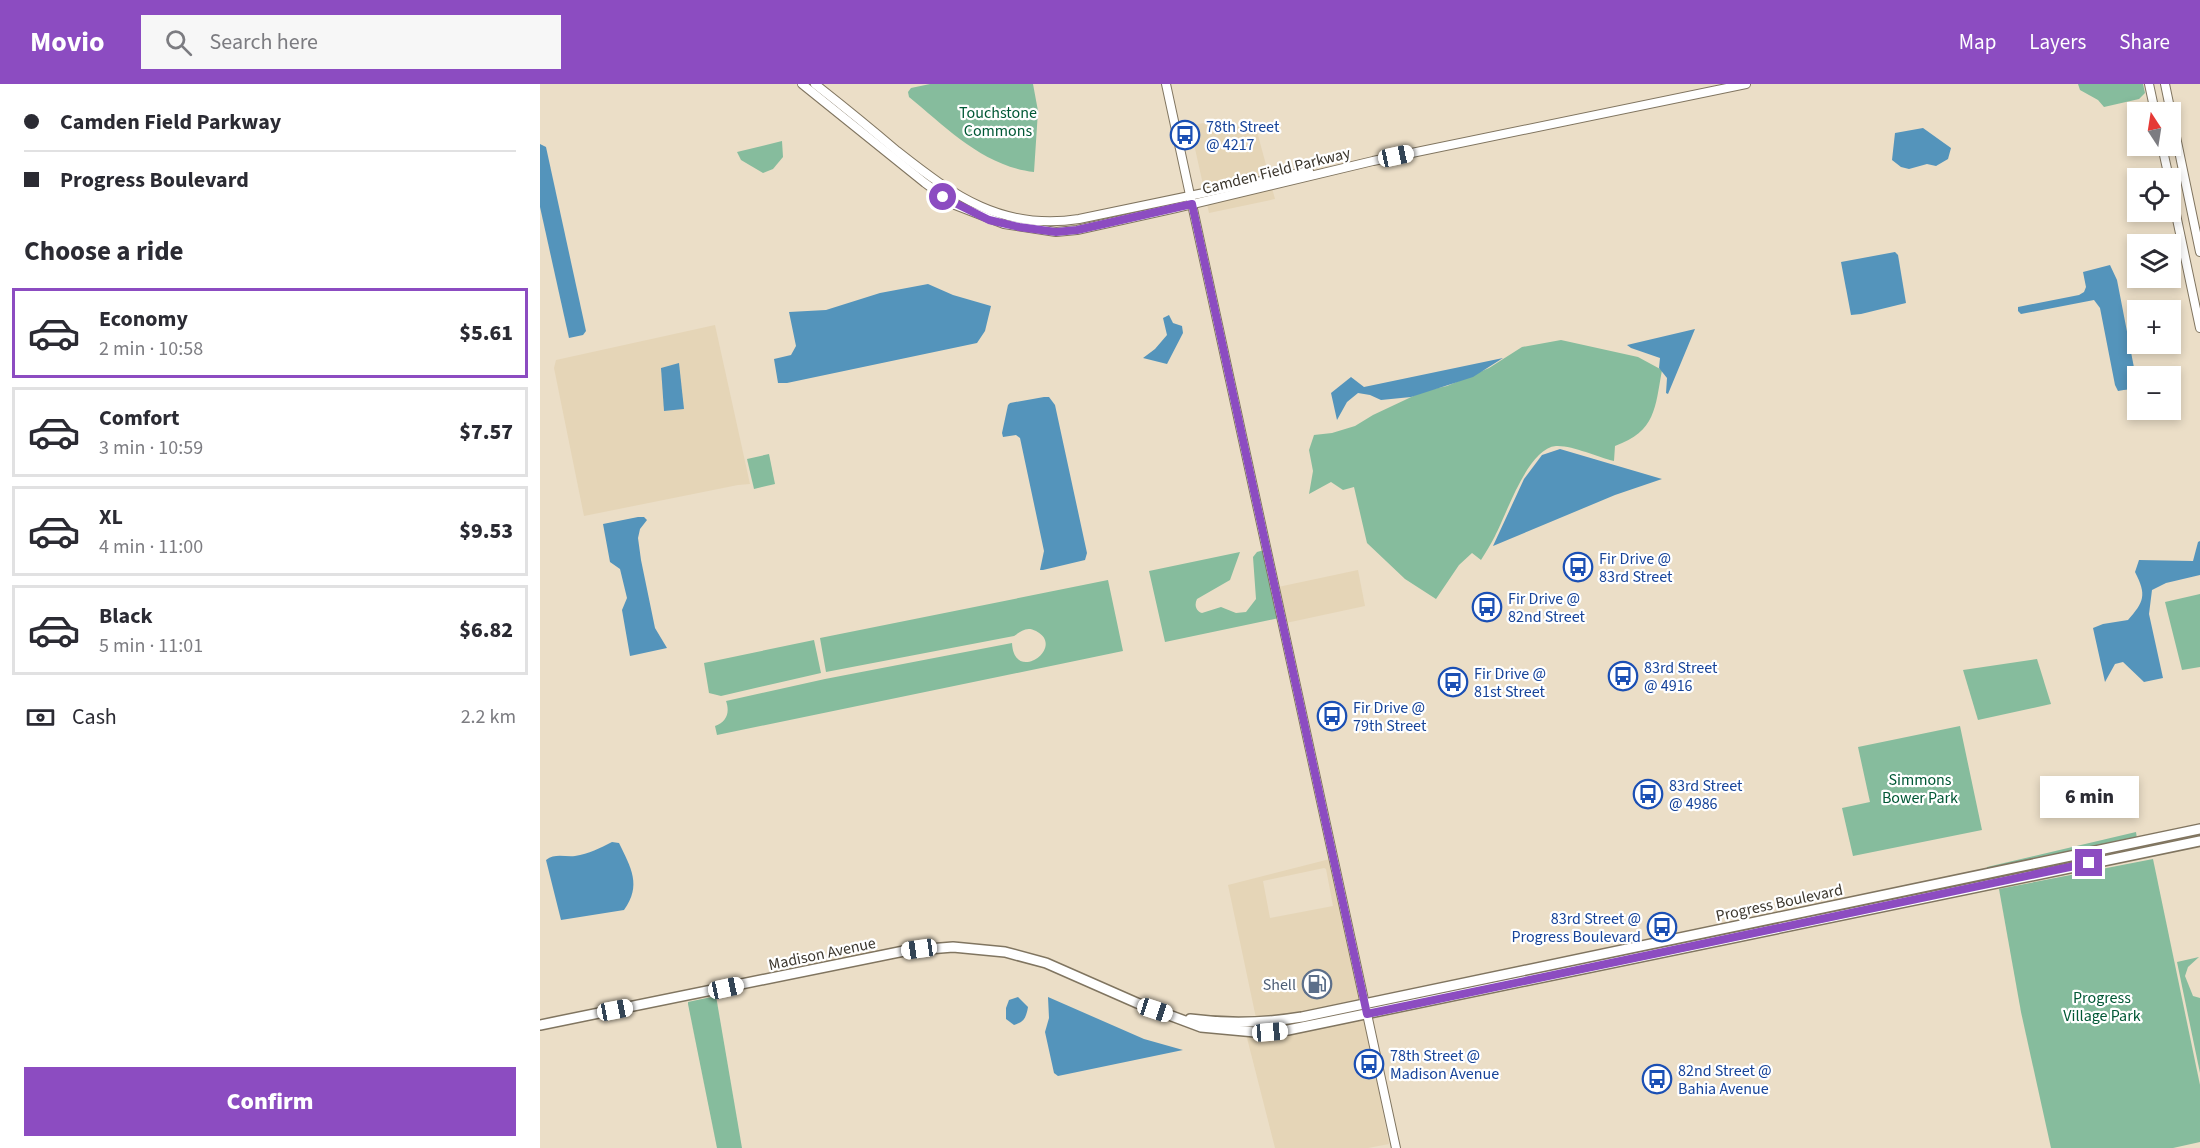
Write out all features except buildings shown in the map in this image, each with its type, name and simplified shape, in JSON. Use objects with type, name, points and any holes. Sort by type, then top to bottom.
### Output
[{"type":"main road","name":"Progress Boulevard","points":[[1366,1009],[1493,977],[2200,829]]},
{"type":"main road","name":"Progress Boulevard","points":[[1366,1009],[1495,987],[2200,841]]},
{"type":"main road","points":[[1984,874],[2001,876],[2004,880],[2011,873],[2072,860],[2085,853]]},
{"type":"main road","points":[[1929,885],[1932,896]]},
{"type":"main road","name":"Madison Avenue","points":[[540,1025],[893,953],[953,947],[993,950],[1031,958],[1173,1016],[1213,1021],[1272,1021],[1366,1009]]},
{"type":"main road","points":[[1493,977],[1495,987]]},
{"type":"street","name":"Camden Field Parkway","points":[[802,84],[937,193],[961,208],[989,220],[1032,230],[1065,231],[1192,204],[1373,161],[1746,84]]},
{"type":"street","name":"Camden Field Parkway","points":[[815,84],[945,189],[971,204],[1001,215],[1033,221],[1070,220],[1306,172],[1373,161]]},
{"type":"street","points":[[1166,84],[1396,1148]]},
{"type":"street","points":[[2149,84],[2153,102]]},
{"type":"street","points":[[2164,84],[2200,252]]},
{"type":"street","points":[[2178,222],[2200,328]]},
{"type":"shaded area","points":[[1203,123],[1226,129],[1255,124],[1269,176],[1204,189],[1190,126]]},
{"type":"shaded area","points":[[1272,188],[1275,199],[1209,213],[1207,204]]},
{"type":"shaded area","points":[[715,325],[750,484],[584,516],[554,368],[556,360]]},
{"type":"shaded area","points":[[1358,570],[1365,606],[1286,623],[1278,587]]},
{"type":"shaded area","points":[[1330,859],[1361,1002],[1301,1014],[1256,1018],[1228,885]],"holes":[[[1326,869],[1333,906],[1270,918],[1263,881]]]},
{"type":"shaded area","points":[[1365,1018],[1389,1144],[1368,1148],[1275,1148],[1246,1034]]},
{"type":"green space","name":"Touchstone Commons","points":[[930,84],[1033,84],[1038,111],[1034,172],[998,162],[982,154],[952,133],[909,97],[908,92],[911,88]]},
{"type":"green space","points":[[2078,84],[2143,84],[2145,93],[2139,99],[2104,107],[2098,100],[2080,90]]},
{"type":"green space","points":[[782,141],[783,157],[773,169],[763,173],[741,160],[737,152]]},
{"type":"green space","points":[[1561,340],[1638,357],[1662,370],[1651,417],[1639,433],[1615,446],[1614,461],[1569,447],[1556,446],[1546,449],[1528,469],[1481,560],[1472,553],[1459,565],[1436,599],[1405,579],[1367,543],[1354,487],[1343,490],[1331,482],[1309,494],[1313,471],[1309,450],[1314,435],[1332,433],[1355,426],[1424,391],[1447,386],[1489,368],[1522,347]]},
{"type":"green space","points":[[769,454],[775,484],[754,489],[747,459]]},
{"type":"green space","points":[[1264,550],[1279,618],[1165,642],[1149,571],[1240,552],[1230,580],[1197,599],[1196,606],[1202,613],[1221,607],[1236,613],[1246,612],[1256,599],[1253,557],[1257,552]]},
{"type":"green space","points":[[1108,580],[1123,651],[717,735],[715,726],[725,719],[728,709],[726,701],[825,679],[1012,643],[1015,655],[1021,661],[1029,662],[1043,653],[1046,646],[1044,638],[1036,631],[1027,629],[1014,636],[826,672],[820,638]]},
{"type":"green space","points":[[2200,594],[2200,667],[2182,670],[2165,602]]},
{"type":"green space","points":[[814,640],[821,673],[721,696],[709,693],[704,663]]},
{"type":"green space","points":[[2037,659],[2051,704],[1978,720],[1963,670]]},
{"type":"green space","name":"Simmons Bower Park","points":[[1960,726],[1982,830],[1853,856],[1842,808],[1870,802],[1858,747]]},
{"type":"green space","points":[[2136,832],[2137,839],[1987,870],[1987,867]]},
{"type":"green space","name":"Progress Village Park","points":[[2153,859],[2200,1085],[2200,1142],[2173,1148],[2051,1148],[2021,1012],[1999,889]]},
{"type":"green space","points":[[2199,957],[2188,967],[2185,976],[2193,996],[2200,998],[2200,1073],[2177,962]]},
{"type":"green space","points":[[716,996],[742,1148],[717,1148],[688,1004],[688,1002]]},
{"type":"water","points":[[1923,128],[1951,148],[1948,159],[1936,166],[1927,164],[1909,169],[1901,167],[1892,160],[1895,133]]},
{"type":"water","points":[[540,144],[546,147],[586,331],[583,335],[569,338],[540,207]]},
{"type":"water","points":[[1895,252],[1898,255],[1906,303],[1851,315],[1841,262]]},
{"type":"water","points":[[2110,265],[2117,280],[2127,332],[2127,354],[2131,354],[2134,366],[2127,366],[2127,390],[2118,391],[2115,385],[2100,308],[2094,300],[2021,314],[2018,311],[2018,307],[2079,295],[2084,292],[2086,287],[2083,272]]},
{"type":"water","points":[[928,284],[953,295],[991,306],[985,331],[977,343],[778,383],[774,359],[791,355],[796,346],[789,312],[826,310],[880,293]]},
{"type":"water","points":[[1169,315],[1173,323],[1182,326],[1183,333],[1167,364],[1143,358],[1155,349],[1167,335],[1163,318]]},
{"type":"water","points":[[1695,329],[1668,394],[1666,393],[1667,378],[1659,368],[1660,358],[1627,345]]},
{"type":"water","points":[[1503,358],[1473,377],[1411,397],[1381,400],[1358,393],[1347,402],[1337,420],[1331,393],[1351,377],[1364,387]]},
{"type":"water","points":[[679,363],[684,409],[664,411],[661,368]]},
{"type":"water","points":[[1049,397],[1055,405],[1087,553],[1085,560],[1040,570],[1044,551],[1020,438],[1016,435],[1003,437],[1002,433],[1010,403]]},
{"type":"water","points":[[1560,449],[1662,479],[1615,495],[1493,546],[1524,479],[1542,455]]},
{"type":"water","points":[[644,517],[647,520],[640,529],[638,538],[641,560],[655,628],[667,648],[630,656],[622,610],[627,598],[620,569],[610,562],[603,524]]},
{"type":"water","points":[[2200,541],[2200,575],[2166,583],[2152,590],[2149,614],[2163,678],[2144,682],[2123,662],[2115,664],[2105,682],[2093,628],[2128,620],[2138,608],[2142,598],[2141,587],[2135,572],[2139,560],[2193,561]]},
{"type":"water","points":[[612,842],[619,843],[633,876],[632,892],[624,910],[561,920],[546,860],[556,856],[585,854]]},
{"type":"water","points":[[1018,997],[1028,1007],[1024,1019],[1014,1025],[1006,1019],[1006,1008],[1009,1000]]},
{"type":"water","points":[[1048,997],[1144,1039],[1183,1050],[1058,1076],[1054,1073],[1045,1032],[1049,1018]]},
{"type":"place","name":"78th Street @ 4217","points":[[1185,135]]},
{"type":"place","name":"Fir Drive @ 83rd Street","points":[[1578,567]]},
{"type":"place","name":"Fir Drive @ 82nd Street","points":[[1487,607]]},
{"type":"place","name":"83rd Street @ 4916","points":[[1623,676]]},
{"type":"place","name":"Fir Drive @ 81st Street","points":[[1453,682]]},
{"type":"place","name":"Fir Drive @ 79th Street","points":[[1332,716]]},
{"type":"place","name":"83rd Street @ 4986","points":[[1648,794]]},
{"type":"place","name":"83rd Street @ Progress Boulevard","points":[[1662,927]]},
{"type":"place","name":"Shell","points":[[1317,984]]},
{"type":"place","name":"78th Street @ Madison Avenue","points":[[1369,1064]]},
{"type":"place","name":"82nd Street @ Bahia Avenue","points":[[1657,1079]]},
{"type":"route","points":[[943,197],[989,220],[1056,232],[1077,230],[1192,204],[1367,1014],[2089,863]]}]
